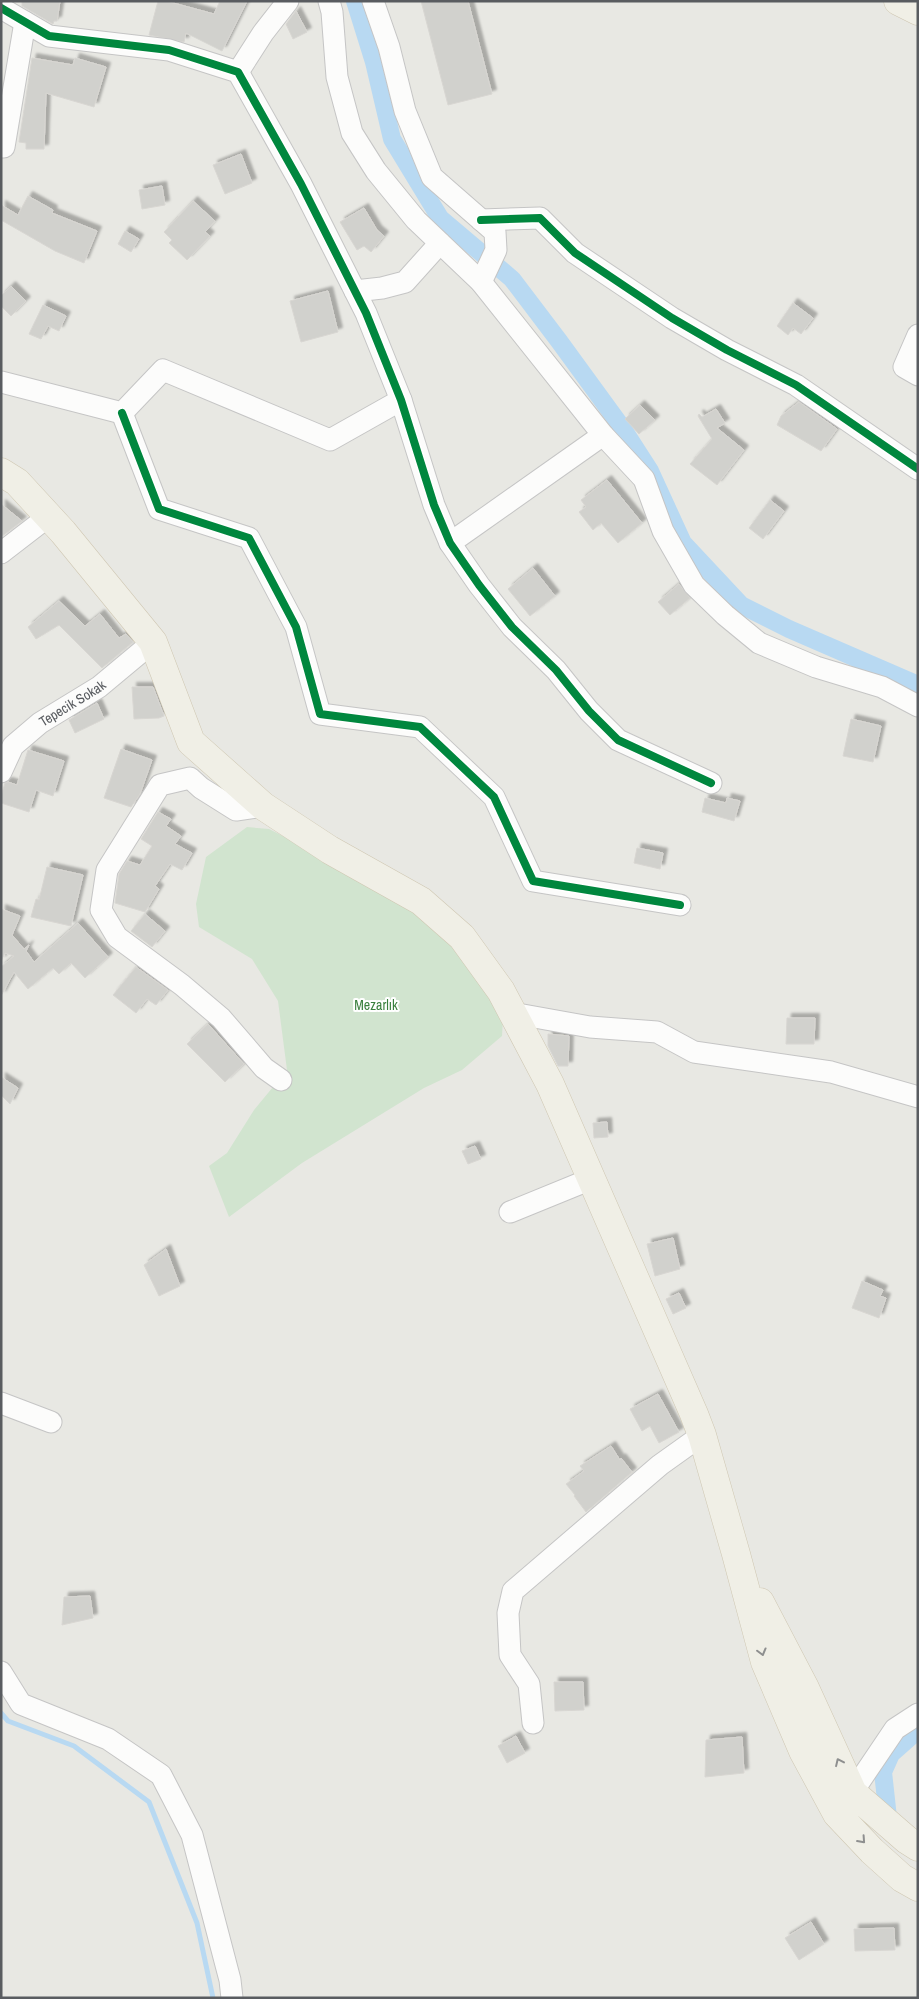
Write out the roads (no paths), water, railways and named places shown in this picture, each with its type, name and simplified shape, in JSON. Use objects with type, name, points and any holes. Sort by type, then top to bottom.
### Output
[{"type":"main road","points":[[898,1],[918,11]]},
{"type":"main road","points":[[1,472],[17,482],[49,516],[153,642],[191,742],[263,806],[330,850],[421,901],[462,937],[501,991],[550,1084],[702,1435],[736,1554],[804,1688],[845,1803],[872,1852],[902,1878],[918,1886]]},
{"type":"main road","points":[[845,1803],[918,1847]]},
{"type":"street","points":[[238,72],[263,33],[288,1]]},
{"type":"street","points":[[329,1],[332,12],[337,78],[352,133],[376,171],[416,220],[440,243],[484,275],[603,435],[644,479],[663,531],[694,585],[725,615],[759,642],[816,667],[882,687],[918,706]]},
{"type":"street","points":[[373,1],[389,46],[406,111],[432,178],[495,232],[496,250],[484,275]]},
{"type":"street","points":[[1,8],[49,36],[169,50],[238,72],[301,184],[366,313],[401,400],[434,505],[450,543],[479,585],[512,627],[556,670],[589,711],[618,740],[712,783]]},
{"type":"street","points":[[1,147],[4,147],[25,22]]},
{"type":"street","points":[[481,220],[540,218],[575,253],[656,307],[727,350],[796,385],[918,470]]},
{"type":"street","points":[[354,290],[382,288],[405,282],[440,243]]},
{"type":"street","points":[[918,336],[904,367],[918,375]]},
{"type":"street","points":[[122,413],[163,370],[330,440],[401,400]]},
{"type":"street","points":[[1,382],[122,413]]},
{"type":"street","points":[[122,413],[159,509],[249,538],[296,628],[320,714],[420,727],[494,797],[533,881],[680,905]]},
{"type":"street","points":[[450,543],[603,435]]},
{"type":"street","points":[[1,553],[49,516]]},
{"type":"street","name":"Tepecik Sokak","points":[[1,772],[7,743],[99,687],[153,642]]},
{"type":"street","points":[[263,806],[236,810],[201,788],[190,778],[160,784],[107,870],[101,910],[117,938],[182,985],[221,1018],[264,1068],[281,1080]]},
{"type":"street","points":[[512,1013],[590,1027],[657,1032],[694,1052],[831,1072],[918,1097]]},
{"type":"street","points":[[510,1212],[591,1179]]},
{"type":"street","points":[[1,1403],[51,1422]]},
{"type":"street","points":[[533,1723],[529,1684],[510,1655],[508,1612],[513,1591],[660,1465],[702,1435]]},
{"type":"street","points":[[1,1672],[21,1704],[108,1739],[160,1775],[192,1835],[230,1980],[232,1998]]},
{"type":"street","points":[[845,1803],[895,1729],[918,1714]]},
{"type":"waterway","points":[[355,1],[374,62],[392,139],[440,218],[512,279],[621,426],[650,471],[683,543],[741,605],[789,629],[918,685]]},
{"type":"waterway","points":[[1,1713],[8,1721],[74,1746],[149,1802],[197,1923],[213,1998]]},
{"type":"waterway","points":[[889,1827],[883,1772],[891,1754],[918,1730]]},
{"type":"park label","name":"Mezarlık","points":[[376,1005]]}]
